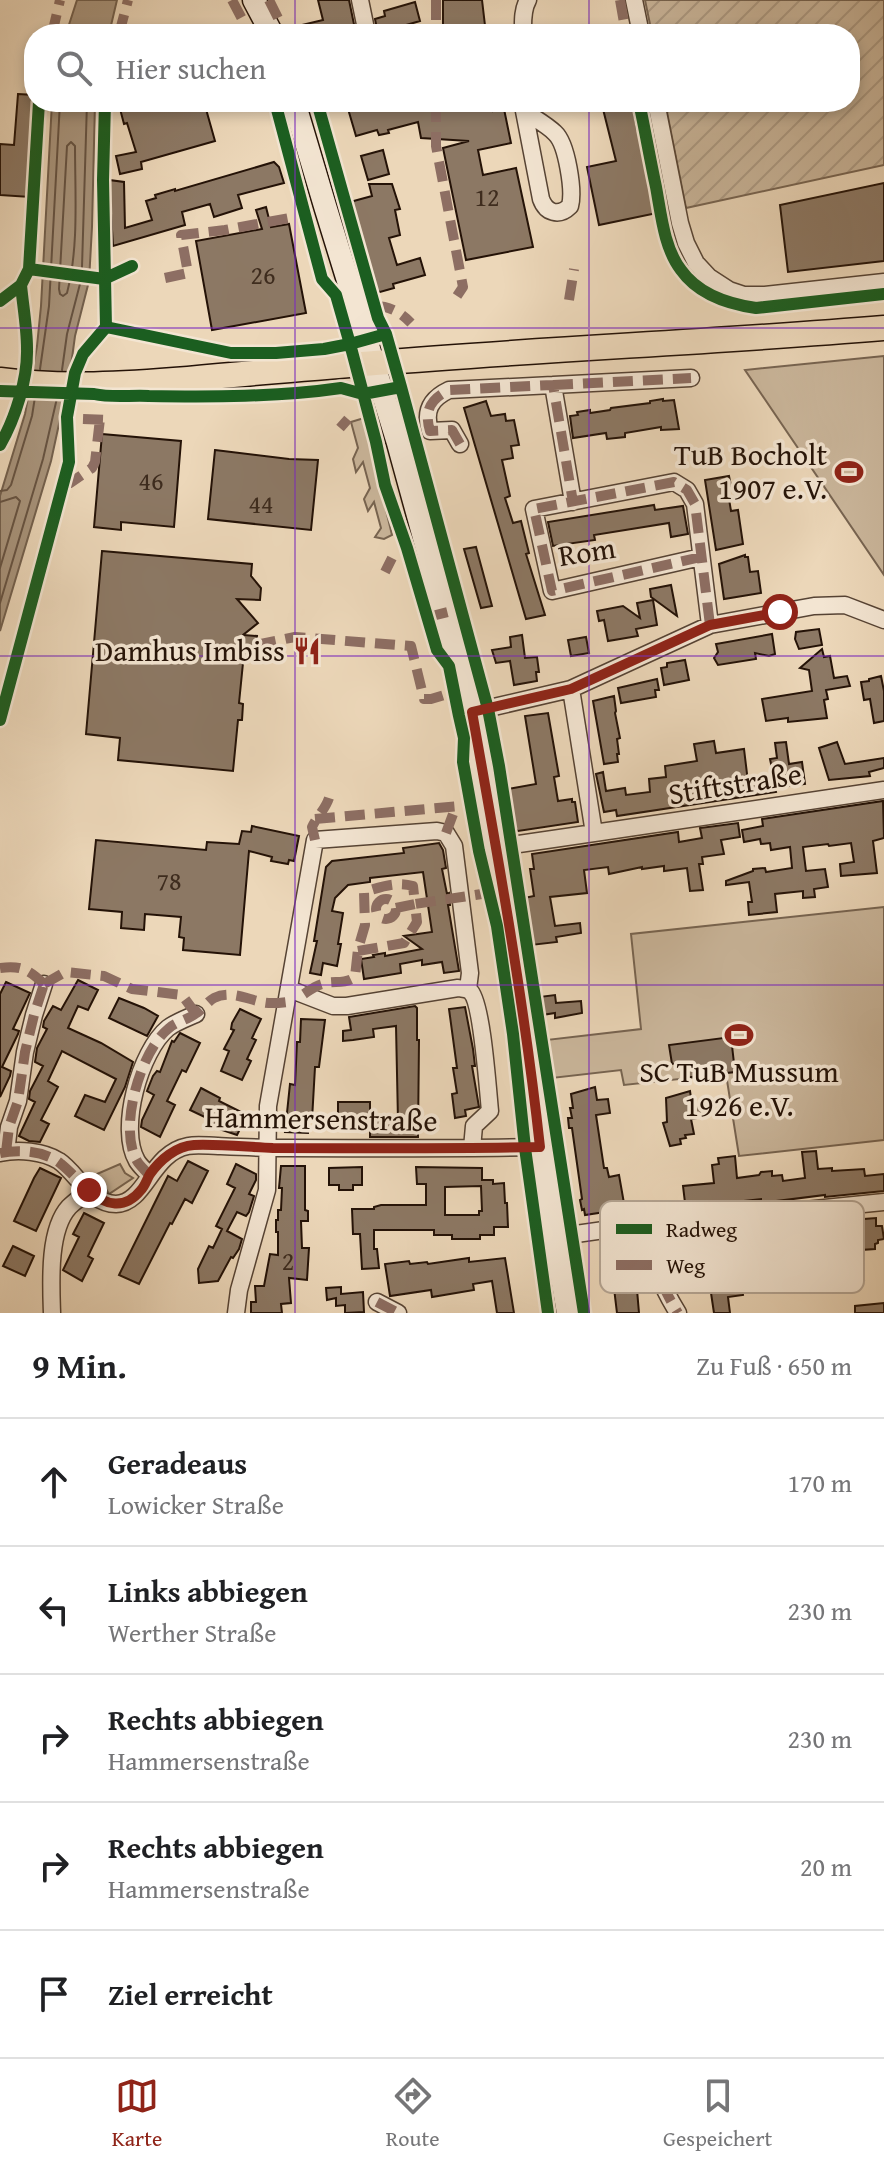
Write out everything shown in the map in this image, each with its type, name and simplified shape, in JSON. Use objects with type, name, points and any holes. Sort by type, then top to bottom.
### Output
[{"type":"main road","points":[[254,0],[267,24]]},
{"type":"main road","points":[[297,112],[425,536],[472,712],[505,901],[540,1147],[568,1313]]},
{"type":"main road","points":[[5,381],[96,384],[205,378],[496,353],[884,328]]},
{"type":"street","points":[[360,0],[365,24]]},
{"type":"street","points":[[524,24],[528,0]]},
{"type":"street","points":[[634,0],[639,24]]},
{"type":"street","points":[[525,112],[543,204],[551,212],[561,212],[570,206],[572,193],[562,143],[531,112]]},
{"type":"street","points":[[658,112],[686,243],[696,263],[709,277],[729,290],[744,295],[884,282]]},
{"type":"street","points":[[460,444],[452,430],[430,431],[426,420],[431,402],[449,390],[691,378]]},
{"type":"street","name":"Rom","points":[[553,385],[573,502]]},
{"type":"street","name":"Rom","points":[[701,557],[552,591],[534,509],[674,482],[687,490],[695,504],[710,625]]},
{"type":"street","points":[[472,712],[571,689],[710,625],[814,606],[845,605],[884,620]]},
{"type":"street","points":[[571,689],[594,833]]},
{"type":"street","name":"Stiftstraße","points":[[512,845],[884,790]]},
{"type":"street","points":[[236,1313],[239,1290],[267,1190],[268,1106],[315,840],[437,831],[446,833],[454,846],[470,973],[468,989]]},
{"type":"street","points":[[3,1152],[18,1101],[28,1040],[44,984]]},
{"type":"street","points":[[289,989],[333,1006],[468,989],[473,994],[481,1031],[490,1111],[474,1126],[472,1148]]},
{"type":"street","points":[[149,1175],[136,1159],[131,1137],[131,1116],[141,1072],[151,1051],[168,1028],[196,1014]]},
{"type":"street","name":"Hammersenstraße","points":[[3,1152],[37,1153],[59,1161],[98,1199],[119,1204],[129,1201],[141,1190],[162,1160],[179,1148],[192,1145],[266,1148],[540,1147]]},
{"type":"street","points":[[52,1313],[54,1247],[60,1223],[68,1209],[89,1190]]},
{"type":"street","points":[[864,1204],[884,1202]]},
{"type":"street","points":[[555,1237],[600,1231]]},
{"type":"street","points":[[666,1293],[678,1313]]},
{"type":"street","points":[[377,1302],[398,1313]]},
{"type":"shaded area","points":[[645,0],[884,0],[884,165],[686,208],[667,112],[860,112],[860,24],[650,24]]},
{"type":"shaded area","name":"TuB Bocholt 1907 e.V.","points":[[884,356],[884,575],[745,370]]},
{"type":"shaded area","points":[[364,418],[392,535],[384,539],[375,537],[381,528],[374,502],[368,511],[364,499],[370,488],[363,462],[356,472],[353,459],[358,448],[351,422]]},
{"type":"shaded area","name":"SC TuB Mussum 1926 e.V.","points":[[884,907],[884,1140],[739,1156],[726,1074],[624,1085],[621,1070],[552,1078],[546,1040],[641,1029],[631,934]]},
{"type":"shaded area","points":[[120,1164],[125,1173],[133,1178],[109,1194],[97,1174]]},
{"type":"water","points":[[77,0],[117,0],[111,24],[69,24]]},
{"type":"water","points":[[51,112],[95,112],[89,281],[51,461],[0,631],[0,496],[25,414],[41,306]]},
{"type":"building","points":[[318,0],[349,0],[354,24],[306,24],[323,20]]},
{"type":"building","points":[[443,0],[482,0],[485,24],[443,24]]},
{"type":"building","points":[[415,2],[420,21],[376,24],[375,19],[385,16],[384,11]]},
{"type":"building","points":[[18,94],[24,94],[24,112],[35,112],[30,197],[0,195],[0,144],[14,145]]},
{"type":"building","points":[[121,112],[207,112],[215,141],[141,162],[142,169],[120,174],[116,156],[136,152],[127,123],[124,124]]},
{"type":"building","points":[[349,112],[505,112],[511,143],[478,150],[483,175],[516,168],[533,247],[466,260],[443,148],[469,141],[421,138],[418,122],[388,130],[389,133],[379,135],[377,130],[356,136]]},
{"type":"building","points":[[604,112],[634,112],[657,213],[599,225],[587,167],[616,161]]},
{"type":"building","points":[[383,150],[389,174],[368,180],[361,156]]},
{"type":"building","points":[[274,162],[284,183],[238,195],[242,208],[214,217],[210,204],[182,212],[185,225],[113,246],[109,180],[124,182],[125,228],[152,220],[146,201],[156,198],[155,195]]},
{"type":"building","points":[[884,183],[884,261],[788,272],[780,205]]},
{"type":"building","points":[[369,184],[392,184],[400,209],[395,210],[400,235],[389,238],[397,265],[420,258],[425,275],[393,284],[394,288],[380,292],[375,290],[350,202],[372,196]]},
{"type":"building","points":[[266,207],[271,227],[289,224],[306,313],[212,330],[196,241],[262,229],[256,210]]},
{"type":"building","points":[[663,399],[674,400],[679,429],[661,430],[661,427],[607,439],[606,433],[573,438],[570,416],[578,415],[577,412],[610,410]]},
{"type":"building","points":[[486,401],[491,416],[505,414],[506,421],[514,420],[519,445],[511,446],[513,458],[502,460],[510,496],[505,498],[513,523],[521,521],[529,553],[526,554],[545,615],[526,619],[464,408]]},
{"type":"building","points":[[102,434],[181,441],[174,527],[121,522],[121,530],[94,527]]},
{"type":"building","points":[[215,450],[318,460],[311,530],[208,519]]},
{"type":"building","points":[[729,476],[731,486],[727,487],[731,511],[738,510],[743,544],[716,550],[705,480]]},
{"type":"building","points":[[654,505],[655,510],[683,506],[688,534],[671,537],[669,523],[594,535],[595,540],[553,546],[548,522]]},
{"type":"building","points":[[476,547],[492,606],[481,608],[464,549]]},
{"type":"building","points":[[102,551],[252,564],[251,576],[261,588],[260,600],[237,599],[258,623],[243,635],[257,636],[255,654],[244,653],[239,703],[243,704],[242,720],[238,720],[233,771],[118,760],[120,738],[86,734]]},
{"type":"building","points":[[745,555],[750,572],[758,571],[761,593],[724,599],[719,564]]},
{"type":"building","points":[[671,585],[677,616],[651,597],[650,589]]},
{"type":"building","points":[[653,600],[657,625],[636,629],[638,636],[608,641],[604,620],[599,621],[597,611],[623,606],[640,618],[637,603]]},
{"type":"building","points":[[819,629],[822,645],[799,649],[796,632]]},
{"type":"building","points":[[772,634],[775,654],[755,653],[756,659],[718,665],[714,658],[718,652],[716,644]]},
{"type":"building","points":[[522,635],[525,658],[537,657],[539,672],[536,672],[537,681],[514,685],[510,661],[496,663],[492,650],[511,647],[510,637]]},
{"type":"building","points":[[586,637],[589,653],[571,656],[568,640]]},
{"type":"building","points":[[822,649],[824,657],[830,656],[834,678],[847,676],[850,686],[826,690],[827,718],[766,721],[762,699],[812,691],[809,670],[800,668]]},
{"type":"building","points":[[685,660],[689,680],[664,685],[661,668],[667,667],[667,663]]},
{"type":"building","points":[[881,676],[884,721],[874,723],[870,699],[864,700],[861,682]]},
{"type":"building","points":[[657,679],[659,690],[655,690],[656,697],[621,703],[618,688]]},
{"type":"building","points":[[614,696],[620,738],[617,739],[618,762],[604,764],[593,701]]},
{"type":"building","points":[[548,713],[559,776],[554,777],[558,801],[572,799],[575,802],[578,822],[518,831],[514,828],[508,789],[536,784],[525,716]]},
{"type":"building","points":[[714,741],[716,753],[744,749],[748,782],[774,778],[770,759],[777,758],[775,743],[786,742],[789,764],[802,762],[805,784],[775,788],[776,792],[617,816],[616,810],[604,812],[596,774],[603,772],[606,791],[625,788],[626,795],[650,792],[649,779],[666,777],[665,766],[697,761],[694,744]]},
{"type":"building","points":[[837,742],[845,764],[884,758],[884,768],[869,772],[870,776],[829,780],[819,748]]},
{"type":"building","points":[[883,801],[884,838],[873,841],[877,873],[841,876],[840,864],[854,862],[851,843],[828,844],[803,847],[806,871],[825,869],[828,887],[814,889],[815,897],[803,898],[803,891],[775,894],[777,912],[749,915],[748,902],[752,902],[749,882],[726,885],[726,881],[753,869],[765,868],[766,872],[792,868],[790,847],[771,850],[770,843],[761,844],[760,839],[744,842],[742,830],[763,826],[762,819]]},
{"type":"building","points":[[738,823],[740,837],[721,840],[724,854],[702,857],[703,864],[699,864],[703,890],[690,891],[687,868],[664,871],[664,866],[642,867],[609,874],[608,867],[584,870],[587,893],[550,897],[555,926],[580,923],[581,933],[556,937],[557,942],[531,945],[524,898],[534,896],[530,869],[534,869],[532,854],[678,832],[679,842],[702,838],[700,828]]},
{"type":"building","points":[[252,826],[299,836],[294,861],[289,860],[288,864],[271,861],[272,857],[249,851],[240,955],[183,950],[184,938],[179,937],[181,917],[145,914],[144,930],[121,928],[122,912],[89,909],[96,840],[206,850],[207,842],[239,844],[242,831],[251,832]]},
{"type":"building","points":[[439,843],[446,868],[442,869],[449,893],[448,905],[459,971],[444,973],[442,962],[422,965],[422,960],[400,964],[401,973],[364,979],[361,959],[422,949],[404,936],[432,932],[423,872],[370,878],[370,882],[348,885],[335,898],[332,911],[343,913],[337,966],[323,963],[321,975],[310,973],[326,867],[332,861],[404,853],[403,848]]},
{"type":"building","points":[[78,980],[98,990],[88,1010],[78,1006],[68,1028],[133,1062],[125,1087],[104,1130],[75,1116],[85,1095],[105,1102],[116,1079],[62,1051],[48,1081],[58,1087],[41,1120],[49,1124],[40,1142],[29,1141],[19,1136],[35,1102],[29,1099],[30,1091],[43,1066],[35,1062],[37,1048],[47,1029],[43,1027],[44,1021],[53,1006],[61,1010]]},
{"type":"building","points":[[6,982],[30,993],[13,1029],[19,1031],[18,1034],[2,1067],[11,1071],[0,1097],[0,994]]},
{"type":"building","points":[[555,995],[556,1003],[581,1001],[582,1013],[555,1018],[555,1013],[542,1015],[539,997]]},
{"type":"building","points":[[119,998],[158,1016],[147,1036],[109,1018]]},
{"type":"building","points":[[415,1006],[419,1040],[418,1137],[370,1137],[370,1121],[398,1121],[396,1026],[373,1029],[374,1037],[343,1041],[343,1031],[351,1030],[349,1017]]},
{"type":"building","points":[[465,1007],[479,1107],[465,1110],[466,1116],[455,1118],[452,1094],[457,1093],[453,1068],[457,1068],[449,1009]]},
{"type":"building","points":[[240,1009],[261,1019],[247,1059],[251,1061],[242,1080],[221,1071],[229,1051],[224,1049]]},
{"type":"building","points":[[301,1019],[325,1020],[319,1067],[315,1067],[312,1120],[309,1120],[308,1133],[285,1132],[290,1084],[295,1085]]},
{"type":"building","points":[[180,1033],[200,1043],[167,1101],[175,1105],[160,1137],[141,1127],[154,1095],[147,1091],[153,1076],[160,1072],[172,1041]]},
{"type":"building","points":[[731,1037],[735,1072],[683,1078],[681,1063],[672,1064],[669,1045]]},
{"type":"building","points":[[595,1087],[597,1100],[608,1099],[610,1113],[596,1115],[604,1168],[607,1168],[609,1177],[619,1175],[624,1201],[600,1201],[600,1213],[585,1215],[582,1210],[572,1128],[569,1128],[568,1118],[572,1118],[571,1094]]},
{"type":"building","points":[[201,1088],[247,1115],[237,1135],[216,1128],[209,1119],[190,1110]]},
{"type":"building","points":[[690,1091],[692,1105],[703,1103],[705,1117],[691,1119],[694,1134],[685,1135],[686,1138],[680,1139],[681,1144],[670,1146],[663,1123],[667,1122],[666,1098]]},
{"type":"building","points":[[338,1102],[370,1102],[370,1127],[338,1127]]},
{"type":"building","points":[[816,1151],[818,1169],[864,1169],[865,1176],[884,1174],[884,1191],[777,1201],[685,1201],[683,1186],[714,1183],[712,1165],[719,1164],[718,1158],[735,1156],[737,1178],[772,1171],[772,1176],[782,1175],[783,1181],[805,1178],[802,1152]]},
{"type":"building","points":[[188,1161],[208,1171],[192,1203],[185,1199],[139,1284],[119,1275],[168,1176],[177,1181]]},
{"type":"building","points":[[236,1164],[256,1174],[249,1194],[254,1196],[249,1212],[246,1216],[237,1212],[227,1231],[242,1239],[239,1249],[218,1281],[199,1283],[198,1269],[209,1246],[213,1248],[222,1229],[216,1226],[235,1188],[227,1184]]},
{"type":"building","points":[[281,1166],[305,1166],[308,1221],[301,1221],[302,1248],[309,1248],[307,1280],[289,1278],[291,1303],[281,1304],[282,1313],[251,1313],[251,1302],[256,1302],[255,1286],[264,1286],[270,1254],[278,1255],[276,1220],[278,1210],[281,1210]]},
{"type":"building","points":[[362,1167],[362,1185],[353,1185],[353,1190],[339,1190],[339,1185],[329,1185],[329,1168]]},
{"type":"building","points":[[416,1167],[482,1168],[482,1180],[493,1180],[493,1184],[504,1183],[508,1227],[494,1227],[494,1235],[480,1235],[480,1239],[452,1239],[452,1235],[434,1235],[434,1230],[374,1230],[374,1249],[377,1249],[379,1268],[362,1269],[360,1234],[353,1234],[352,1209],[374,1209],[381,1205],[426,1205],[426,1184],[417,1184]],"holes":[[[481,1186],[482,1211],[479,1215],[445,1215],[445,1187]]]},
{"type":"building","points":[[40,1168],[61,1178],[36,1231],[14,1221]]},
{"type":"building","points":[[84,1213],[104,1223],[88,1256],[93,1259],[82,1281],[63,1270],[79,1237],[73,1234]]},
{"type":"building","points":[[876,1218],[876,1226],[882,1226],[884,1239],[878,1240],[875,1249],[864,1250],[864,1219]]},
{"type":"building","points":[[13,1246],[34,1256],[25,1276],[3,1266]]},
{"type":"building","points":[[469,1258],[469,1262],[505,1258],[514,1313],[497,1313],[492,1281],[473,1284],[474,1290],[432,1297],[431,1290],[390,1296],[385,1264],[409,1261],[410,1264],[428,1264]]},
{"type":"building","points":[[341,1287],[341,1294],[363,1292],[364,1312],[345,1313],[345,1305],[336,1306],[336,1298],[327,1300],[326,1288]]},
{"type":"building","points":[[615,1293],[637,1293],[639,1313],[617,1313]]},
{"type":"building","points":[[711,1293],[743,1295],[728,1297],[730,1313],[714,1313]]},
{"type":"building","points":[[884,1303],[884,1313],[855,1313],[855,1306]]},
{"type":"marked path","points":[[54,24],[60,0]]},
{"type":"marked path","points":[[122,24],[128,0]]},
{"type":"marked path","points":[[232,0],[245,24]]},
{"type":"marked path","points":[[269,0],[281,24]]},
{"type":"marked path","points":[[436,0],[436,24]]},
{"type":"marked path","points":[[620,0],[624,24]]},
{"type":"marked path","points":[[436,112],[436,146],[463,287],[457,296]]},
{"type":"marked path","points":[[165,278],[188,273],[181,235],[305,215]]},
{"type":"marked path","points":[[569,300],[574,269]]},
{"type":"marked path","points":[[374,306],[394,310],[411,323]]},
{"type":"marked path","points":[[553,385],[691,378]]},
{"type":"marked path","points":[[460,444],[452,430],[430,431],[428,412],[442,394],[449,390],[553,385],[573,502]]},
{"type":"marked path","points":[[83,419],[110,420]]},
{"type":"marked path","points":[[64,481],[70,483],[92,468],[100,419]]},
{"type":"marked path","points":[[340,428],[348,419]]},
{"type":"marked path","points":[[701,557],[552,591],[534,509],[674,482],[687,490],[695,504],[710,625]]},
{"type":"marked path","points":[[385,572],[392,558]]},
{"type":"marked path","points":[[428,617],[460,609]]},
{"type":"marked path","points":[[256,645],[295,637],[411,646],[424,699],[454,692]]},
{"type":"marked path","points":[[315,840],[312,827],[329,798]]},
{"type":"marked path","points":[[315,819],[471,805]]},
{"type":"marked path","points":[[446,833],[456,806]]},
{"type":"marked path","points":[[304,994],[319,985],[355,977],[365,925],[364,892],[395,884],[413,886],[415,904],[488,893]]},
{"type":"marked path","points":[[386,899],[393,902],[396,909],[393,916],[386,919],[379,916],[376,909],[379,902],[386,899]]},
{"type":"marked path","points":[[358,951],[404,943],[417,922],[415,904],[396,908]]},
{"type":"marked path","points":[[0,968],[24,970],[44,984]]},
{"type":"marked path","points":[[44,984],[65,972],[104,976],[132,989],[182,995],[196,1014]]},
{"type":"marked path","points":[[6,1152],[25,1052],[44,984]]},
{"type":"marked path","points":[[149,1175],[137,1161],[132,1147],[131,1111],[141,1072],[158,1040],[171,1027],[220,996],[232,995],[268,1003],[287,1002]]},
{"type":"marked path","points":[[0,1153],[24,1151],[48,1156],[89,1190]]},
{"type":"marked path","points":[[667,1293],[678,1313]]},
{"type":"marked path","points":[[377,1302],[398,1313]]},
{"type":"cycle path","points":[[0,301],[21,285],[29,269],[38,112]]},
{"type":"cycle path","points":[[0,720],[69,462],[67,417],[75,373],[83,354],[106,327],[105,112]]},
{"type":"cycle path","points":[[106,327],[231,353],[276,353],[350,344],[336,295],[322,279],[278,112]]},
{"type":"cycle path","points":[[320,112],[378,318],[386,334],[401,387],[488,709],[584,1313]]},
{"type":"cycle path","points":[[641,112],[667,241],[675,261],[696,286],[724,301],[756,308],[884,294]]},
{"type":"cycle path","points":[[29,269],[104,279],[132,266]]},
{"type":"cycle path","points":[[0,445],[15,411],[27,360],[21,285]]},
{"type":"cycle path","points":[[386,334],[350,344],[385,485],[437,650],[449,666],[464,738],[463,762],[479,851],[497,926],[513,1034],[548,1313]]},
{"type":"cycle path","points":[[0,391],[114,396],[220,396],[341,388],[363,394],[401,387]]},
{"type":"place","name":"TuB Bocholt 1907 e.V.","points":[[849,472]]},
{"type":"place","name":"Damhus Imbiss","points":[[307,651]]},
{"type":"place","name":"SC TuB Mussum 1926 e.V.","points":[[739,1035]]},
{"type":"route","points":[[89,1190],[108,1203],[129,1201],[141,1190],[162,1160],[179,1148],[192,1145],[266,1148],[540,1147],[503,886],[472,712],[571,689],[710,625],[780,612]]}]
